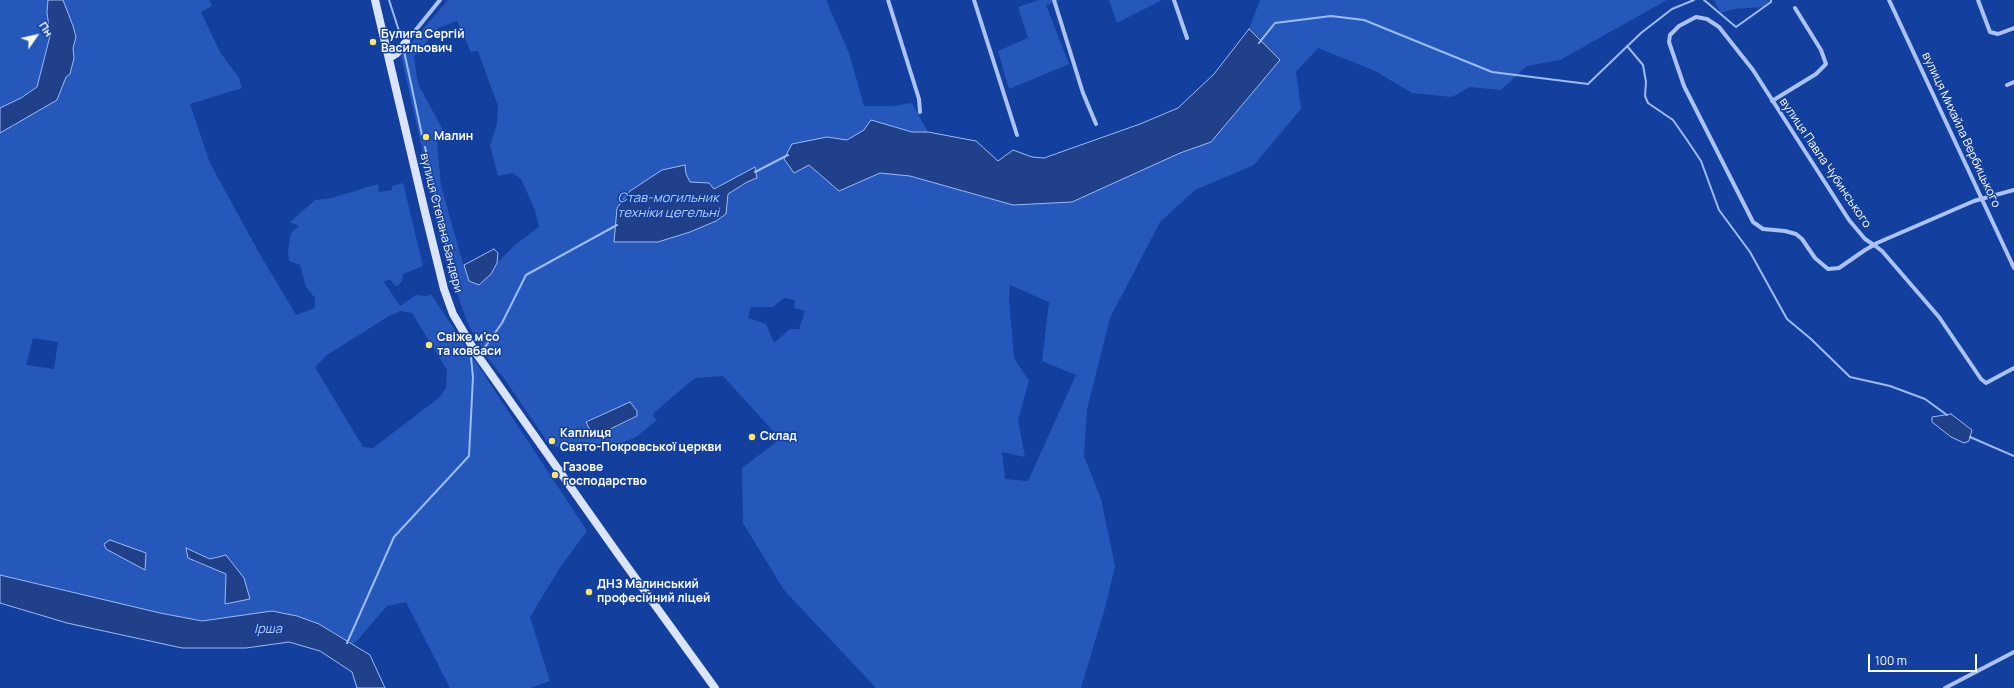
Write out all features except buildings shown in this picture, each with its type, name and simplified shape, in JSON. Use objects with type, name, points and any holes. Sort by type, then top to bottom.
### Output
[{"type":"street","name":"вулиця Степана Бандери","points":[[375,0],[444,289],[454,314],[476,353],[621,559],[715,688]]},
{"type":"street","points":[[389,58],[397,53],[440,0]]},
{"type":"street","points":[[888,0],[919,99],[920,112]]},
{"type":"street","points":[[974,0],[1018,135]]},
{"type":"street","points":[[1054,0],[1084,93],[1096,124]]},
{"type":"street","points":[[1174,0],[1187,38]]},
{"type":"street","name":"вулиця Михайла Вербицького","points":[[1889,0],[2014,268]]},
{"type":"street","points":[[1978,0],[1990,32],[1998,34],[2014,28]]},
{"type":"street","points":[[1772,101],[1812,77],[1826,64],[1821,50],[1795,8]]},
{"type":"street","name":"вулиця Павла Чубинського","points":[[1874,245],[1839,268],[1828,269],[1815,258],[1802,239],[1796,234],[1785,231],[1762,229],[1753,222],[1688,95],[1669,42],[1670,35],[1674,30],[1693,18],[1702,17],[1714,23],[1743,56],[1849,220],[1860,234],[1882,251],[1939,316],[1986,383],[2014,368]]},
{"type":"street","points":[[2007,85],[2014,82]]},
{"type":"street","points":[[1874,245],[1982,199],[2014,190]]},
{"type":"street","points":[[1945,688],[2014,652]]},
{"type":"shaded area","points":[[0,0],[48,0],[47,12],[50,36],[37,87],[21,98],[0,108]]},
{"type":"shaded area","points":[[63,0],[209,0],[212,6],[201,12],[220,52],[239,78],[242,88],[190,104],[210,163],[258,251],[296,315],[315,308],[315,298],[306,287],[300,265],[289,261],[288,251],[291,233],[299,226],[290,222],[315,200],[331,198],[378,184],[379,192],[392,190],[392,186],[403,183],[423,266],[403,274],[402,281],[398,286],[395,286],[390,279],[384,282],[400,306],[416,295],[427,296],[431,294],[587,531],[561,566],[530,617],[550,681],[530,688],[450,688],[406,602],[387,606],[354,644],[319,624],[297,616],[272,611],[202,621],[160,613],[0,575],[0,133],[20,121],[66,77],[74,58],[73,48],[76,37]],"holes":[[[401,311],[412,313],[447,370],[446,388],[440,397],[373,448],[363,447],[315,367],[327,355],[389,316]],[[33,338],[58,342],[54,369],[26,365]],[[193,550],[244,578],[227,574],[193,561]]]},
{"type":"shaded area","points":[[448,0],[826,0],[849,53],[864,106],[892,106],[912,103],[928,132],[912,132],[871,120],[864,130],[847,140],[827,137],[809,165],[839,191],[880,173],[910,176],[1013,205],[1072,202],[1180,153],[1211,142],[1280,60],[1249,29],[1260,0],[1667,0],[1560,60],[1527,66],[1501,90],[1470,87],[1452,97],[1412,93],[1373,70],[1318,48],[1296,72],[1301,109],[1254,165],[1195,190],[1160,222],[1110,318],[1087,409],[1084,456],[1101,499],[1115,566],[1105,608],[1081,688],[876,688],[784,590],[743,523],[742,468],[775,443],[774,432],[723,376],[696,378],[652,415],[657,420],[636,437],[622,443],[556,447],[549,444],[503,377],[487,357],[467,322],[449,269],[401,55]],"holes":[[[457,21],[471,52],[478,51],[498,106],[497,124],[490,145],[498,176],[513,173],[521,179],[535,210],[539,227],[516,244],[497,263],[491,274],[463,264],[441,186],[437,142],[444,132],[418,84],[414,57],[438,28]],[[755,168],[757,178],[747,182],[728,194],[726,214],[716,221],[690,232],[686,174],[690,182],[709,183],[714,189]],[[1010,285],[1049,302],[1042,361],[1076,375],[1028,481],[1005,479],[1002,452],[1025,457],[1018,420],[1029,381],[1014,358],[1009,299]],[[784,298],[795,300],[794,308],[805,311],[799,329],[790,329],[774,343],[766,324],[748,318],[751,307],[773,307]],[[630,402],[637,417],[597,436],[591,432],[587,421]]]},
{"type":"shaded area","points":[[1039,0],[1061,0],[1046,5],[1069,64],[1009,89],[998,51],[1028,38],[1018,7]]},
{"type":"shaded area","points":[[1109,0],[1162,0],[1117,23]]},
{"type":"shaded area","points":[[1714,0],[1770,0],[1764,7],[1733,9],[1721,13]]},
{"type":"water","points":[[48,0],[63,0],[73,26],[76,37],[73,48],[74,58],[70,74],[66,77],[57,100],[0,133],[0,108],[21,98],[37,87],[50,36],[47,12]]},
{"type":"water","points":[[1249,29],[1280,60],[1211,142],[1180,153],[1072,202],[1013,205],[910,176],[880,173],[839,191],[809,165],[794,173],[784,159],[792,144],[827,137],[847,140],[864,130],[871,120],[912,132],[928,132],[976,141],[998,161],[1013,150],[1032,157],[1044,158],[1140,124],[1178,108],[1214,74]]},
{"type":"water","name":"Став-могильник техніки цегельні","points":[[685,165],[686,174],[690,182],[709,183],[714,189],[755,167],[757,178],[747,182],[728,194],[726,214],[716,221],[690,232],[658,242],[614,242],[617,208],[630,191],[662,170]]},
{"type":"water","points":[[494,249],[498,253],[497,263],[491,274],[479,285],[469,281],[464,265]]},
{"type":"water","points":[[630,402],[637,411],[637,416],[596,436],[591,432],[586,422]]},
{"type":"water","points":[[1951,414],[1972,430],[1969,441],[1964,443],[1951,437],[1932,422],[1932,417]]},
{"type":"water","points":[[110,540],[146,553],[145,570],[106,549],[104,544]]},
{"type":"water","points":[[186,548],[210,559],[226,555],[244,578],[250,599],[225,604],[226,574],[188,558]]},
{"type":"water","name":"Ірша","points":[[0,575],[160,613],[202,621],[272,611],[297,616],[319,624],[370,655],[385,688],[357,688],[352,672],[320,651],[289,642],[246,648],[182,648],[67,623],[0,603]]},
{"type":"waterway","points":[[389,0],[400,34]]},
{"type":"waterway","points":[[1259,43],[1275,23],[1331,16],[1364,20],[1492,72],[1588,84],[1641,33],[1672,9],[1694,0]]},
{"type":"waterway","points":[[1704,0],[1736,27],[1771,2],[1771,0]]},
{"type":"waterway","points":[[1627,46],[1643,65],[1646,82],[1645,96],[1648,103],[1673,120],[1701,161],[1719,210],[1750,252],[1787,319],[1811,339],[1850,377],[1890,386],[1925,399],[1947,415]]},
{"type":"waterway","points":[[404,51],[422,135]]},
{"type":"waterway","points":[[425,147],[454,280]]},
{"type":"waterway","points":[[755,172],[788,155]]},
{"type":"waterway","points":[[483,350],[502,323],[526,275],[617,225]]},
{"type":"waterway","points":[[347,643],[394,537],[469,456],[473,377],[471,358]]},
{"type":"waterway","points":[[1970,437],[2014,456]]},
{"type":"place","name":"Булига Сергій Васильович","points":[[373,42]]},
{"type":"place","name":"Малин","points":[[426,137]]},
{"type":"place","name":"Свіже м'со та ковбаси","points":[[429,345]]},
{"type":"place","name":"Склад","points":[[752,437]]},
{"type":"place","name":"Каплиця Свято-Покровської церкви","points":[[552,441]]},
{"type":"place","name":"Газове господарство","points":[[555,475]]},
{"type":"place","name":"ДНЗ Малинський професійний ліцей","points":[[589,592]]}]
